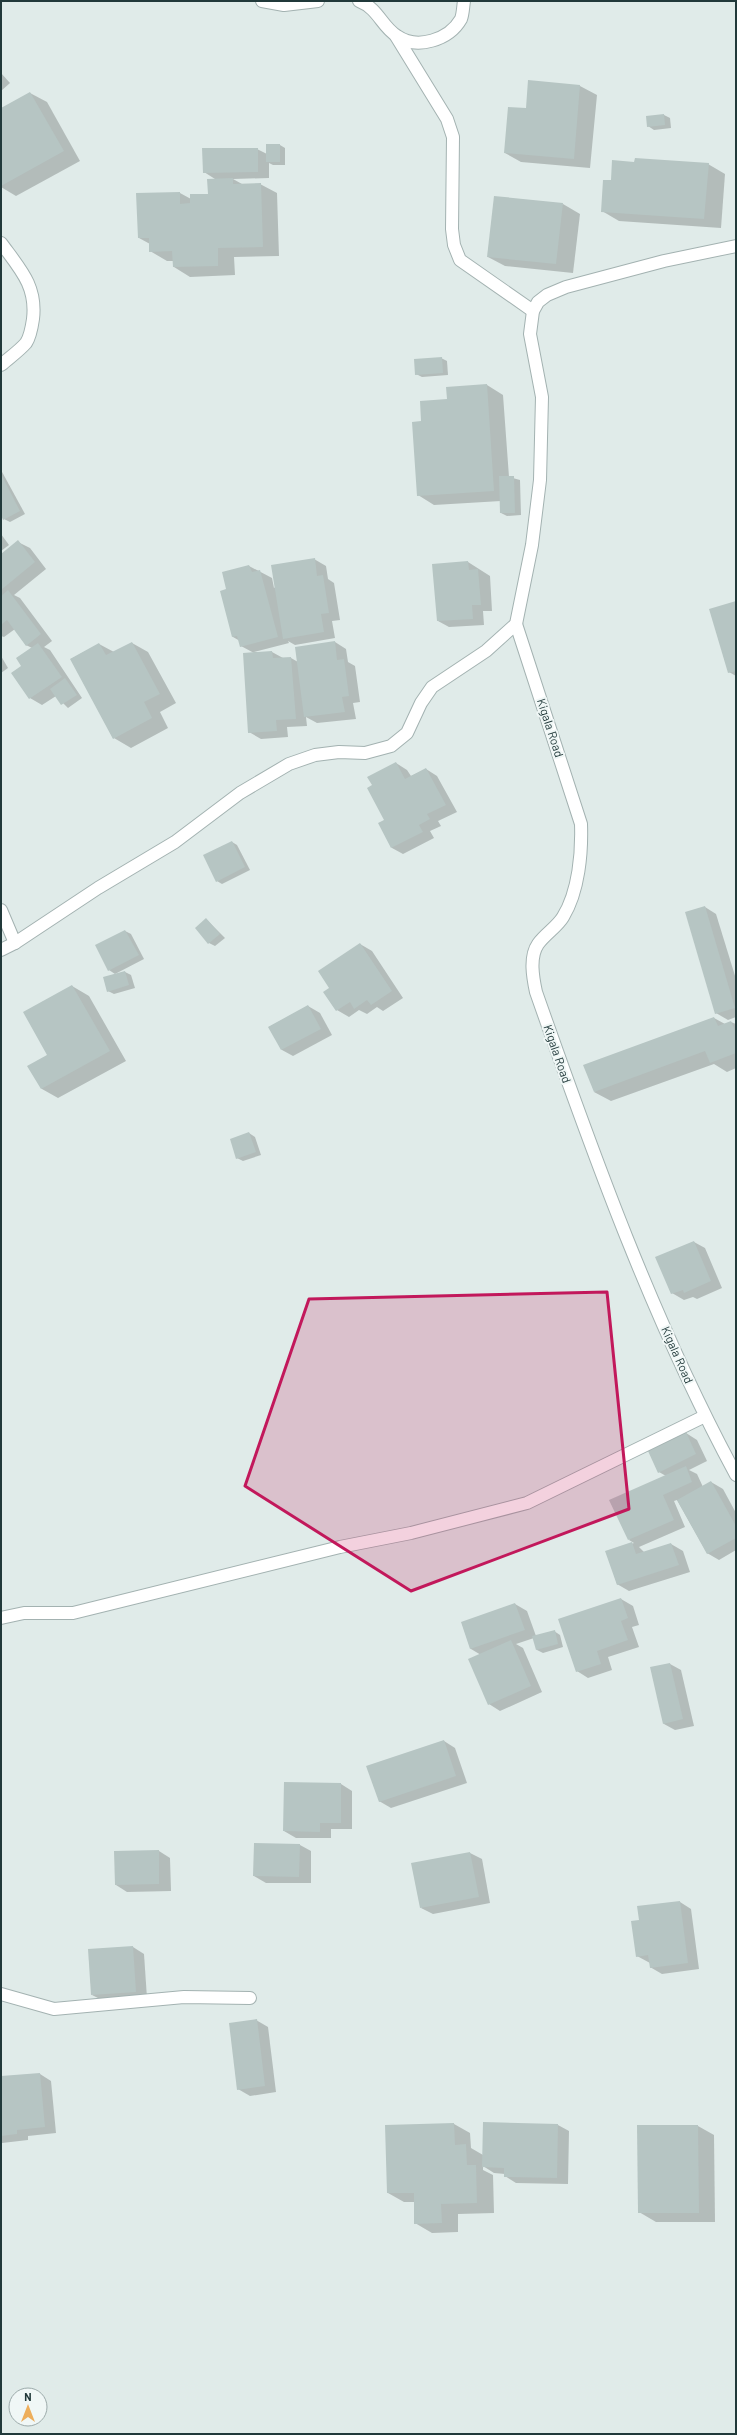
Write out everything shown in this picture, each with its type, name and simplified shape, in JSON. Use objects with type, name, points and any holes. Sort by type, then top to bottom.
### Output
[{"type":"street","points":[[262,1],[284,5],[306,4],[318,1]]},
{"type":"street","points":[[359,1],[369,5],[396,36],[447,119],[453,137],[452,229],[454,245],[460,260],[533,312]]},
{"type":"street","points":[[396,36],[411,43],[422,43],[442,37],[454,28],[462,18],[464,1]]},
{"type":"street","points":[[1,243],[27,280],[33,295],[34,310],[32,327],[27,342],[1,366]]},
{"type":"street","points":[[1,950],[15,943],[98,888],[175,842],[240,793],[289,764],[314,755],[340,752],[365,753],[391,746],[407,733],[421,703],[432,686],[486,651],[516,624],[532,545],[540,480],[542,397],[530,334],[533,312],[538,302],[566,287],[664,261],[736,246]]},
{"type":"street","name":"Kigala Road","points":[[516,624],[581,824],[581,846],[572,894],[563,916],[537,945],[533,961],[533,979],[536,992],[597,1167],[678,1358],[705,1416],[736,1475]]},
{"type":"street","points":[[1,910],[15,943]]},
{"type":"street","points":[[1,1618],[24,1613],[73,1613],[340,1547],[411,1533],[527,1503],[705,1416]]},
{"type":"street","points":[[1,1994],[54,2009],[184,1997],[250,1998]]},
{"type":"highlighted area","points":[[607,1292],[629,1509],[411,1591],[245,1486],[309,1299]]},
{"type":"building","points":[[528,80],[580,85],[574,159],[504,153],[508,107],[526,108]]},
{"type":"building","points":[[30,92],[64,151],[1,186],[1,108]]},
{"type":"building","points":[[664,114],[665,125],[647,127],[646,116]]},
{"type":"building","points":[[266,144],[280,144],[280,162],[266,162]]},
{"type":"building","points":[[202,148],[258,148],[258,172],[203,173]]},
{"type":"building","points":[[635,158],[709,163],[704,219],[601,212],[603,180],[611,180],[612,160],[634,162]]},
{"type":"building","points":[[233,178],[233,184],[261,183],[263,247],[218,248],[218,266],[173,267],[172,251],[149,252],[149,238],[138,238],[136,193],[180,192],[180,204],[190,203],[190,194],[208,194],[207,179]]},
{"type":"building","points":[[494,196],[563,203],[556,264],[487,257]]},
{"type":"building","points":[[442,357],[443,373],[415,375],[414,359]]},
{"type":"building","points":[[487,384],[494,491],[417,496],[412,422],[421,421],[420,401],[447,399],[446,387]]},
{"type":"building","points":[[1,474],[20,511],[3,520],[1,515]]},
{"type":"building","points":[[499,476],[514,476],[515,513],[500,513]]},
{"type":"building","points":[[18,540],[35,562],[1,590],[1,554]]},
{"type":"building","points":[[315,558],[317,576],[323,575],[329,613],[321,614],[324,632],[283,639],[271,565]]},
{"type":"building","points":[[468,561],[469,570],[478,569],[481,605],[472,605],[473,619],[437,621],[432,564]]},
{"type":"building","points":[[249,565],[252,572],[260,570],[278,637],[240,647],[237,636],[232,637],[220,591],[226,589],[222,572]]},
{"type":"building","points":[[8,590],[41,634],[26,646],[7,620],[1,625],[1,596]]},
{"type":"building","points":[[736,601],[736,671],[728,673],[709,609]]},
{"type":"building","points":[[335,641],[337,660],[344,659],[349,696],[342,697],[345,712],[304,717],[295,647]]},
{"type":"building","points":[[132,642],[160,694],[144,702],[152,718],[113,739],[70,659],[99,643],[106,655]]},
{"type":"building","points":[[38,643],[62,677],[29,699],[11,673],[21,666],[16,658]]},
{"type":"building","points":[[272,651],[273,658],[291,657],[296,719],[276,720],[277,731],[248,733],[243,653]]},
{"type":"building","points":[[65,678],[77,695],[61,705],[50,689]]},
{"type":"building","points":[[396,762],[405,779],[426,768],[446,805],[427,814],[430,819],[419,825],[423,832],[391,848],[378,823],[384,820],[367,788],[372,785],[367,777]]},
{"type":"building","points":[[232,841],[245,867],[216,882],[203,855]]},
{"type":"building","points":[[705,906],[735,1008],[715,1014],[685,912]]},
{"type":"building","points":[[206,918],[220,934],[208,944],[195,928]]},
{"type":"building","points":[[125,930],[139,955],[108,971],[95,945]]},
{"type":"building","points":[[360,943],[392,991],[371,1005],[367,1000],[354,1009],[350,1002],[336,1011],[323,992],[329,988],[318,971]]},
{"type":"building","points":[[125,971],[129,985],[107,992],[103,977]]},
{"type":"building","points":[[72,985],[110,1051],[41,1089],[27,1066],[47,1055],[23,1012]]},
{"type":"building","points":[[308,1005],[321,1029],[281,1050],[268,1027]]},
{"type":"building","points":[[714,1017],[718,1026],[731,1021],[736,1033],[736,1053],[710,1063],[705,1051],[594,1092],[583,1065]]},
{"type":"building","points":[[249,1132],[256,1152],[236,1159],[230,1139]]},
{"type":"building","points":[[694,1241],[711,1281],[684,1293],[683,1290],[671,1294],[655,1257]]},
{"type":"building","points":[[686,1432],[696,1454],[658,1473],[648,1451]]},
{"type":"building","points":[[686,1466],[692,1482],[663,1495],[674,1520],[628,1540],[609,1500]]},
{"type":"building","points":[[711,1481],[736,1526],[736,1538],[707,1554],[677,1500]]},
{"type":"building","points":[[632,1542],[636,1554],[671,1543],[679,1565],[617,1585],[605,1551]]},
{"type":"building","points":[[621,1598],[628,1618],[621,1621],[628,1640],[597,1651],[601,1664],[576,1672],[558,1619]]},
{"type":"building","points":[[515,1603],[525,1630],[470,1649],[461,1622]]},
{"type":"building","points":[[555,1630],[558,1644],[536,1650],[532,1636]]},
{"type":"building","points":[[511,1640],[531,1686],[488,1705],[468,1659]]},
{"type":"building","points":[[670,1663],[683,1719],[663,1724],[650,1667]]},
{"type":"building","points":[[444,1740],[456,1776],[379,1802],[366,1766]]},
{"type":"building","points":[[284,1782],[341,1783],[341,1823],[320,1823],[320,1832],[283,1831]]},
{"type":"building","points":[[254,1843],[300,1844],[299,1877],[253,1876]]},
{"type":"building","points":[[159,1850],[159,1884],[115,1885],[114,1851]]},
{"type":"building","points":[[470,1852],[479,1897],[420,1908],[411,1863]]},
{"type":"building","points":[[680,1901],[688,1963],[650,1968],[648,1955],[636,1957],[631,1921],[639,1920],[637,1906]]},
{"type":"building","points":[[133,1946],[136,1992],[91,1995],[88,1949]]},
{"type":"building","points":[[257,2019],[265,2086],[237,2090],[229,2023]]},
{"type":"building","points":[[40,2073],[45,2127],[17,2130],[17,2134],[1,2136],[1,2076]]},
{"type":"building","points":[[483,2122],[558,2124],[557,2178],[504,2177],[504,2168],[482,2167]]},
{"type":"building","points":[[454,2123],[455,2145],[466,2144],[467,2165],[476,2165],[477,2203],[441,2204],[442,2223],[414,2224],[414,2193],[387,2193],[385,2125]]},
{"type":"building","points":[[637,2125],[698,2125],[699,2213],[638,2213]]}]
